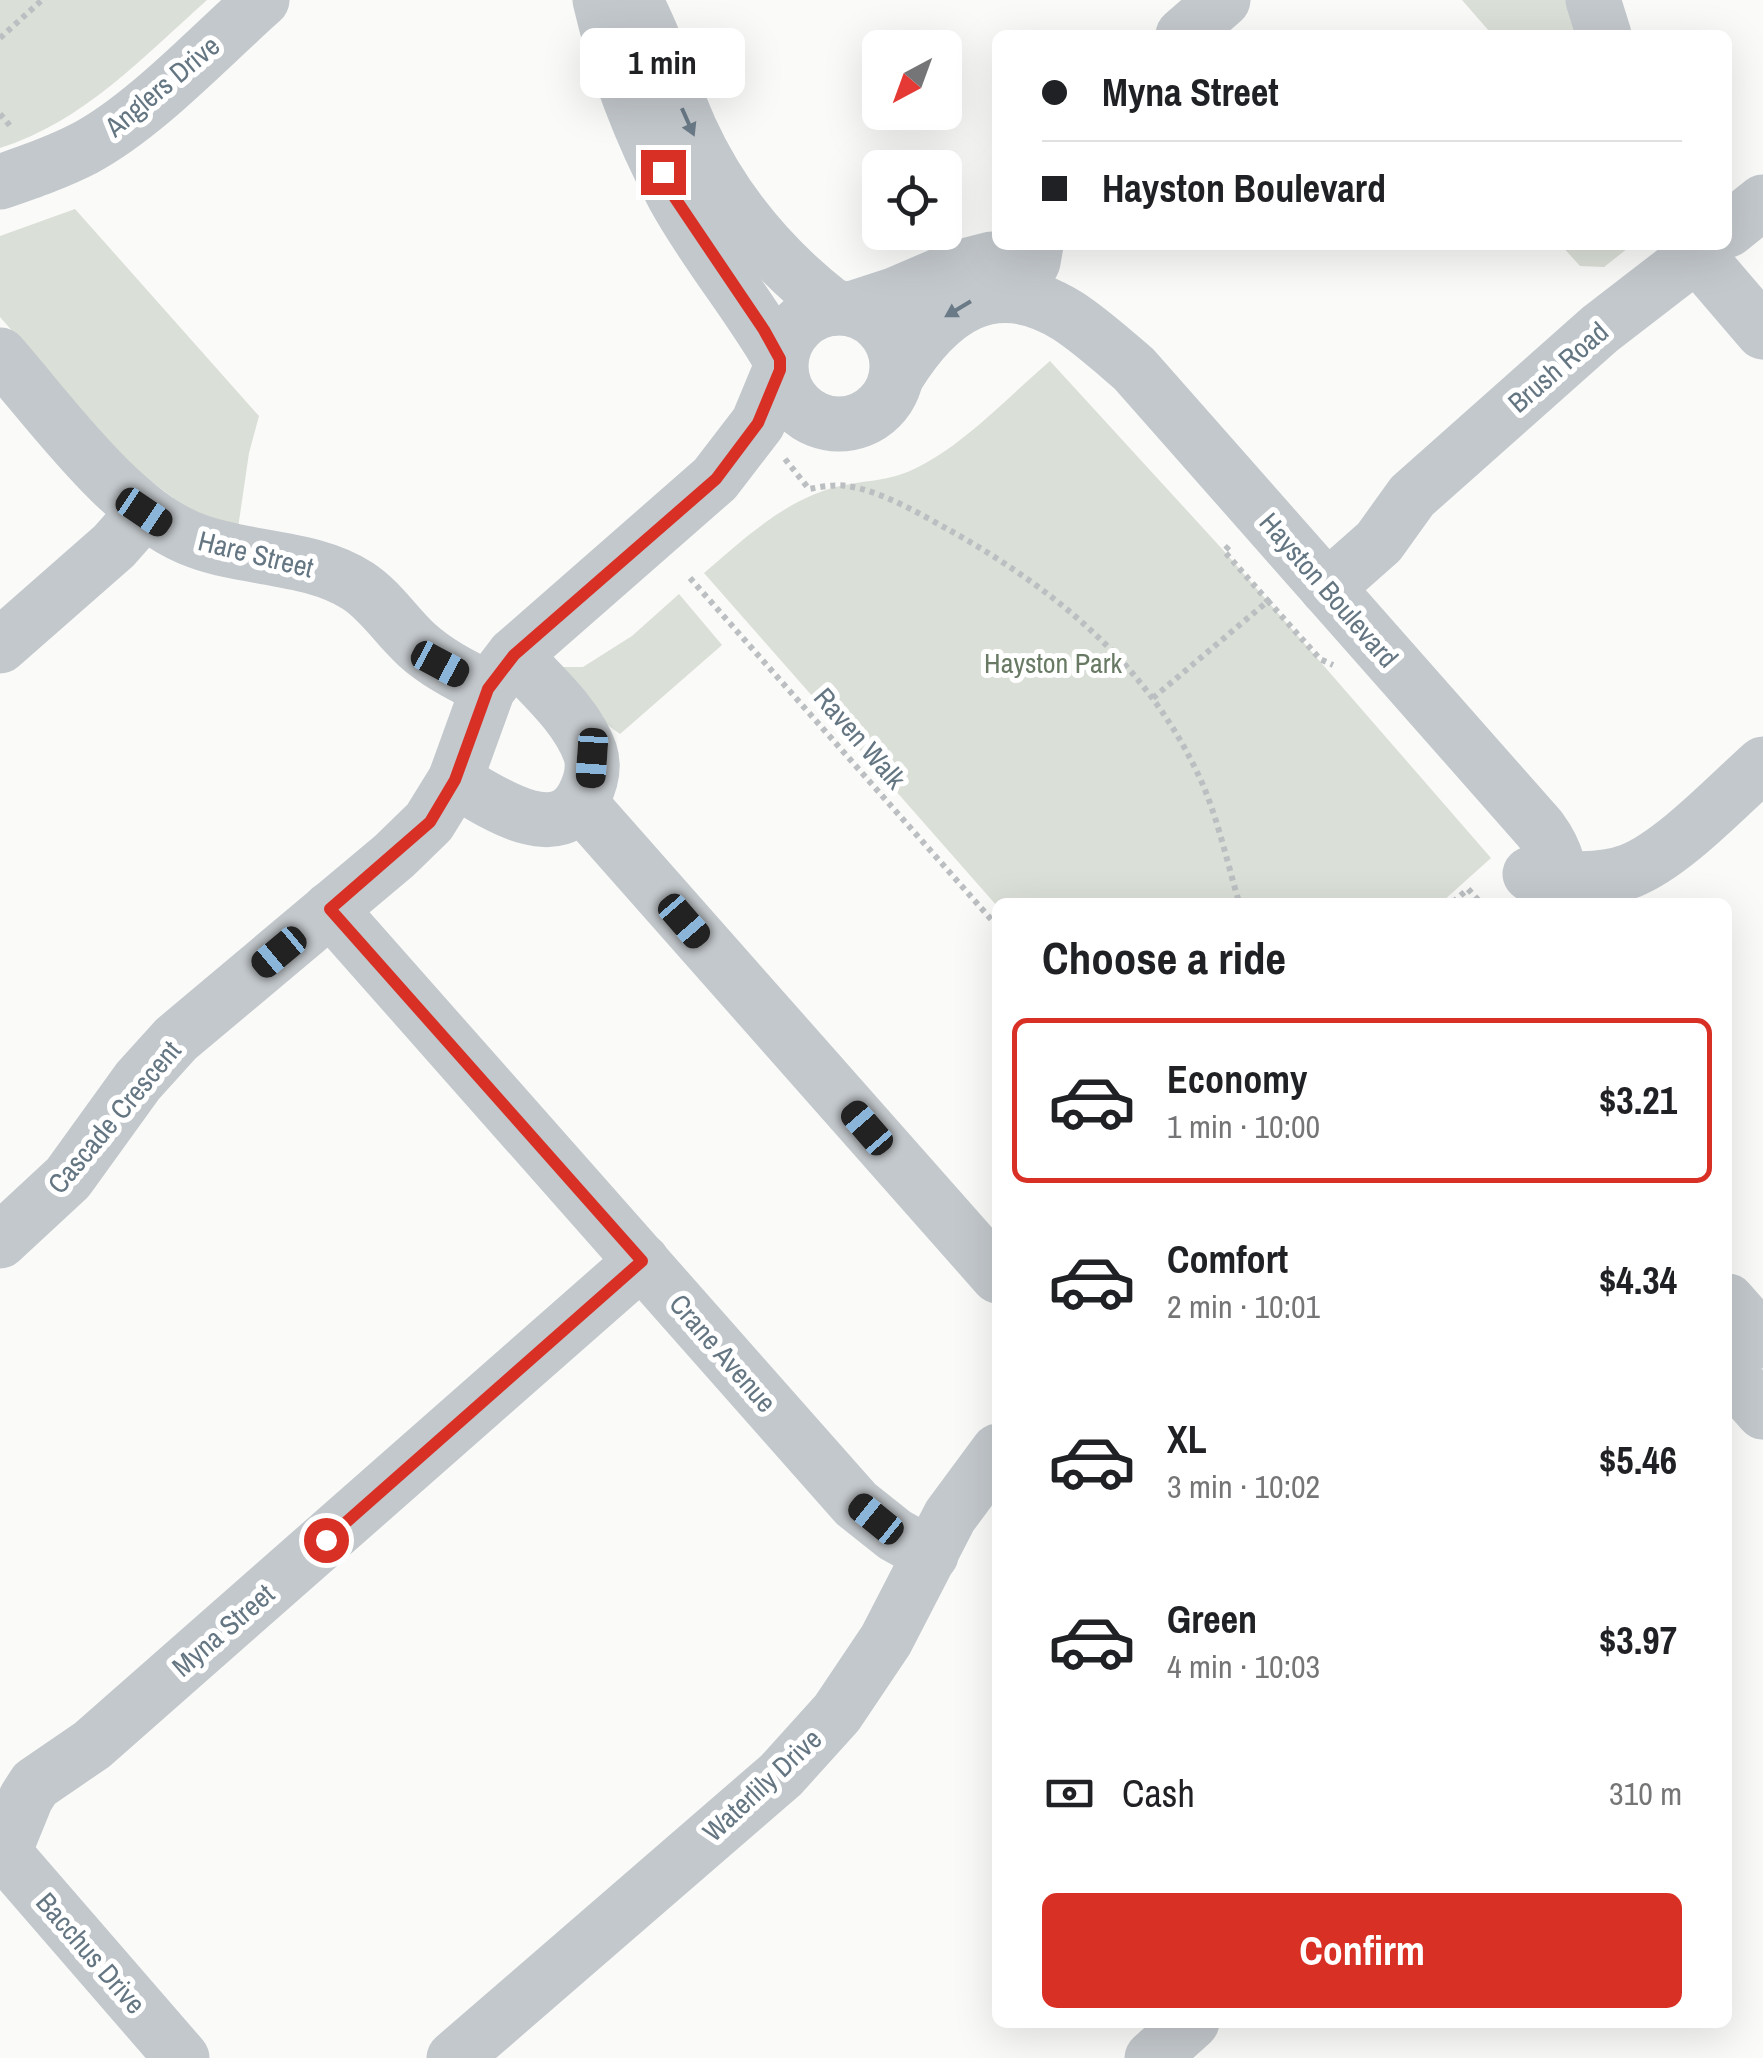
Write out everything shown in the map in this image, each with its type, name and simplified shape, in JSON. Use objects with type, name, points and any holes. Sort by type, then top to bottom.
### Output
[{"type":"street","name":"Anglers Drive","points":[[0,182],[88,146],[128,120],[262,0]]},
{"type":"street","points":[[600,0],[620,74],[675,198],[747,303],[780,365],[784,389],[794,405],[809,418],[827,424],[846,425],[864,420],[880,409],[897,376],[897,358],[882,326],[868,315],[843,308],[794,277],[766,246],[728,195],[692,132],[636,0]]},
{"type":"street","points":[[1188,30],[1223,0]]},
{"type":"street","points":[[1593,0],[1602,30]]},
{"type":"street","points":[[1732,233],[1763,332]]},
{"type":"street","name":"Brush Road","points":[[1318,577],[1379,542],[1412,496],[1600,329],[1696,250]]},
{"type":"street","points":[[780,365],[784,343],[805,318],[894,295],[958,268],[1018,261]]},
{"type":"street","name":"Hayston Boulevard","points":[[897,376],[930,330],[950,312],[977,298],[1018,261],[1048,304],[1134,369],[1523,813],[1544,890]]},
{"type":"street","name":"Hare Street","points":[[0,355],[144,512],[196,541],[252,557],[315,568],[356,585],[383,606],[428,654],[501,672],[581,731],[592,758],[591,782],[580,803]]},
{"type":"street","name":"Cascade Crescent","points":[[0,1241],[68,1178],[138,1082],[176,1039],[430,822],[455,780],[501,672],[716,479],[758,423],[780,365]]},
{"type":"street","name":"Cascade Crescent","points":[[716,479],[827,424]]},
{"type":"street","points":[[0,646],[114,546],[144,512]]},
{"type":"street","points":[[1544,890],[1630,871],[1662,853],[1763,764]]},
{"type":"street","points":[[455,780],[510,812],[533,820],[560,816],[580,803],[992,1269]]},
{"type":"street","name":"Crane Avenue","points":[[330,909],[856,1504],[895,1535],[931,1556]]},
{"type":"street","name":"Myna Street","points":[[2,1850],[36,1784],[125,1717],[642,1261]]},
{"type":"street","points":[[1732,1306],[1763,1341]]},
{"type":"street","name":"Waterlily Drive","points":[[454,2058],[781,1775],[837,1714],[886,1640],[950,1516],[992,1459]]},
{"type":"street","name":"Bacchus Drive","points":[[2,1850],[182,2058]]},
{"type":"street","points":[[1152,2058],[1185,2028]]},
{"type":"path","points":[[0,38],[42,0]]},
{"type":"path","points":[[776,448],[809,489],[846,485],[878,495],[936,523],[1031,580],[1108,644],[1153,698],[1198,772],[1238,898]]},
{"type":"path","name":"Raven Walk","points":[[690,578],[992,920]]},
{"type":"path","points":[[1153,698],[1268,601],[1328,665],[1339,664],[1371,638]]},
{"type":"green space","points":[[0,0],[207,0],[85,105],[30,137],[0,148]]},
{"type":"green space","points":[[1462,0],[1575,0],[1584,30],[1488,30]]},
{"type":"green space","points":[[75,209],[259,416],[249,453],[238,528],[187,508],[133,468],[0,317],[0,236]]},
{"type":"green space","points":[[1566,250],[1626,250],[1604,267],[1580,266]]},
{"type":"green space","name":"Hayston Park","points":[[1050,361],[1224,551],[1491,858],[1446,898],[992,900],[704,573],[769,520],[805,498],[912,470],[966,435]]},
{"type":"green space","points":[[679,594],[722,645],[620,734],[605,723],[558,667],[583,667],[632,636]]},
{"type":"route","points":[[326,1540],[642,1261],[330,909],[430,822],[455,780],[488,689],[514,655],[716,479],[758,423],[780,370],[780,359],[753,312],[675,198],[663,172]]}]
